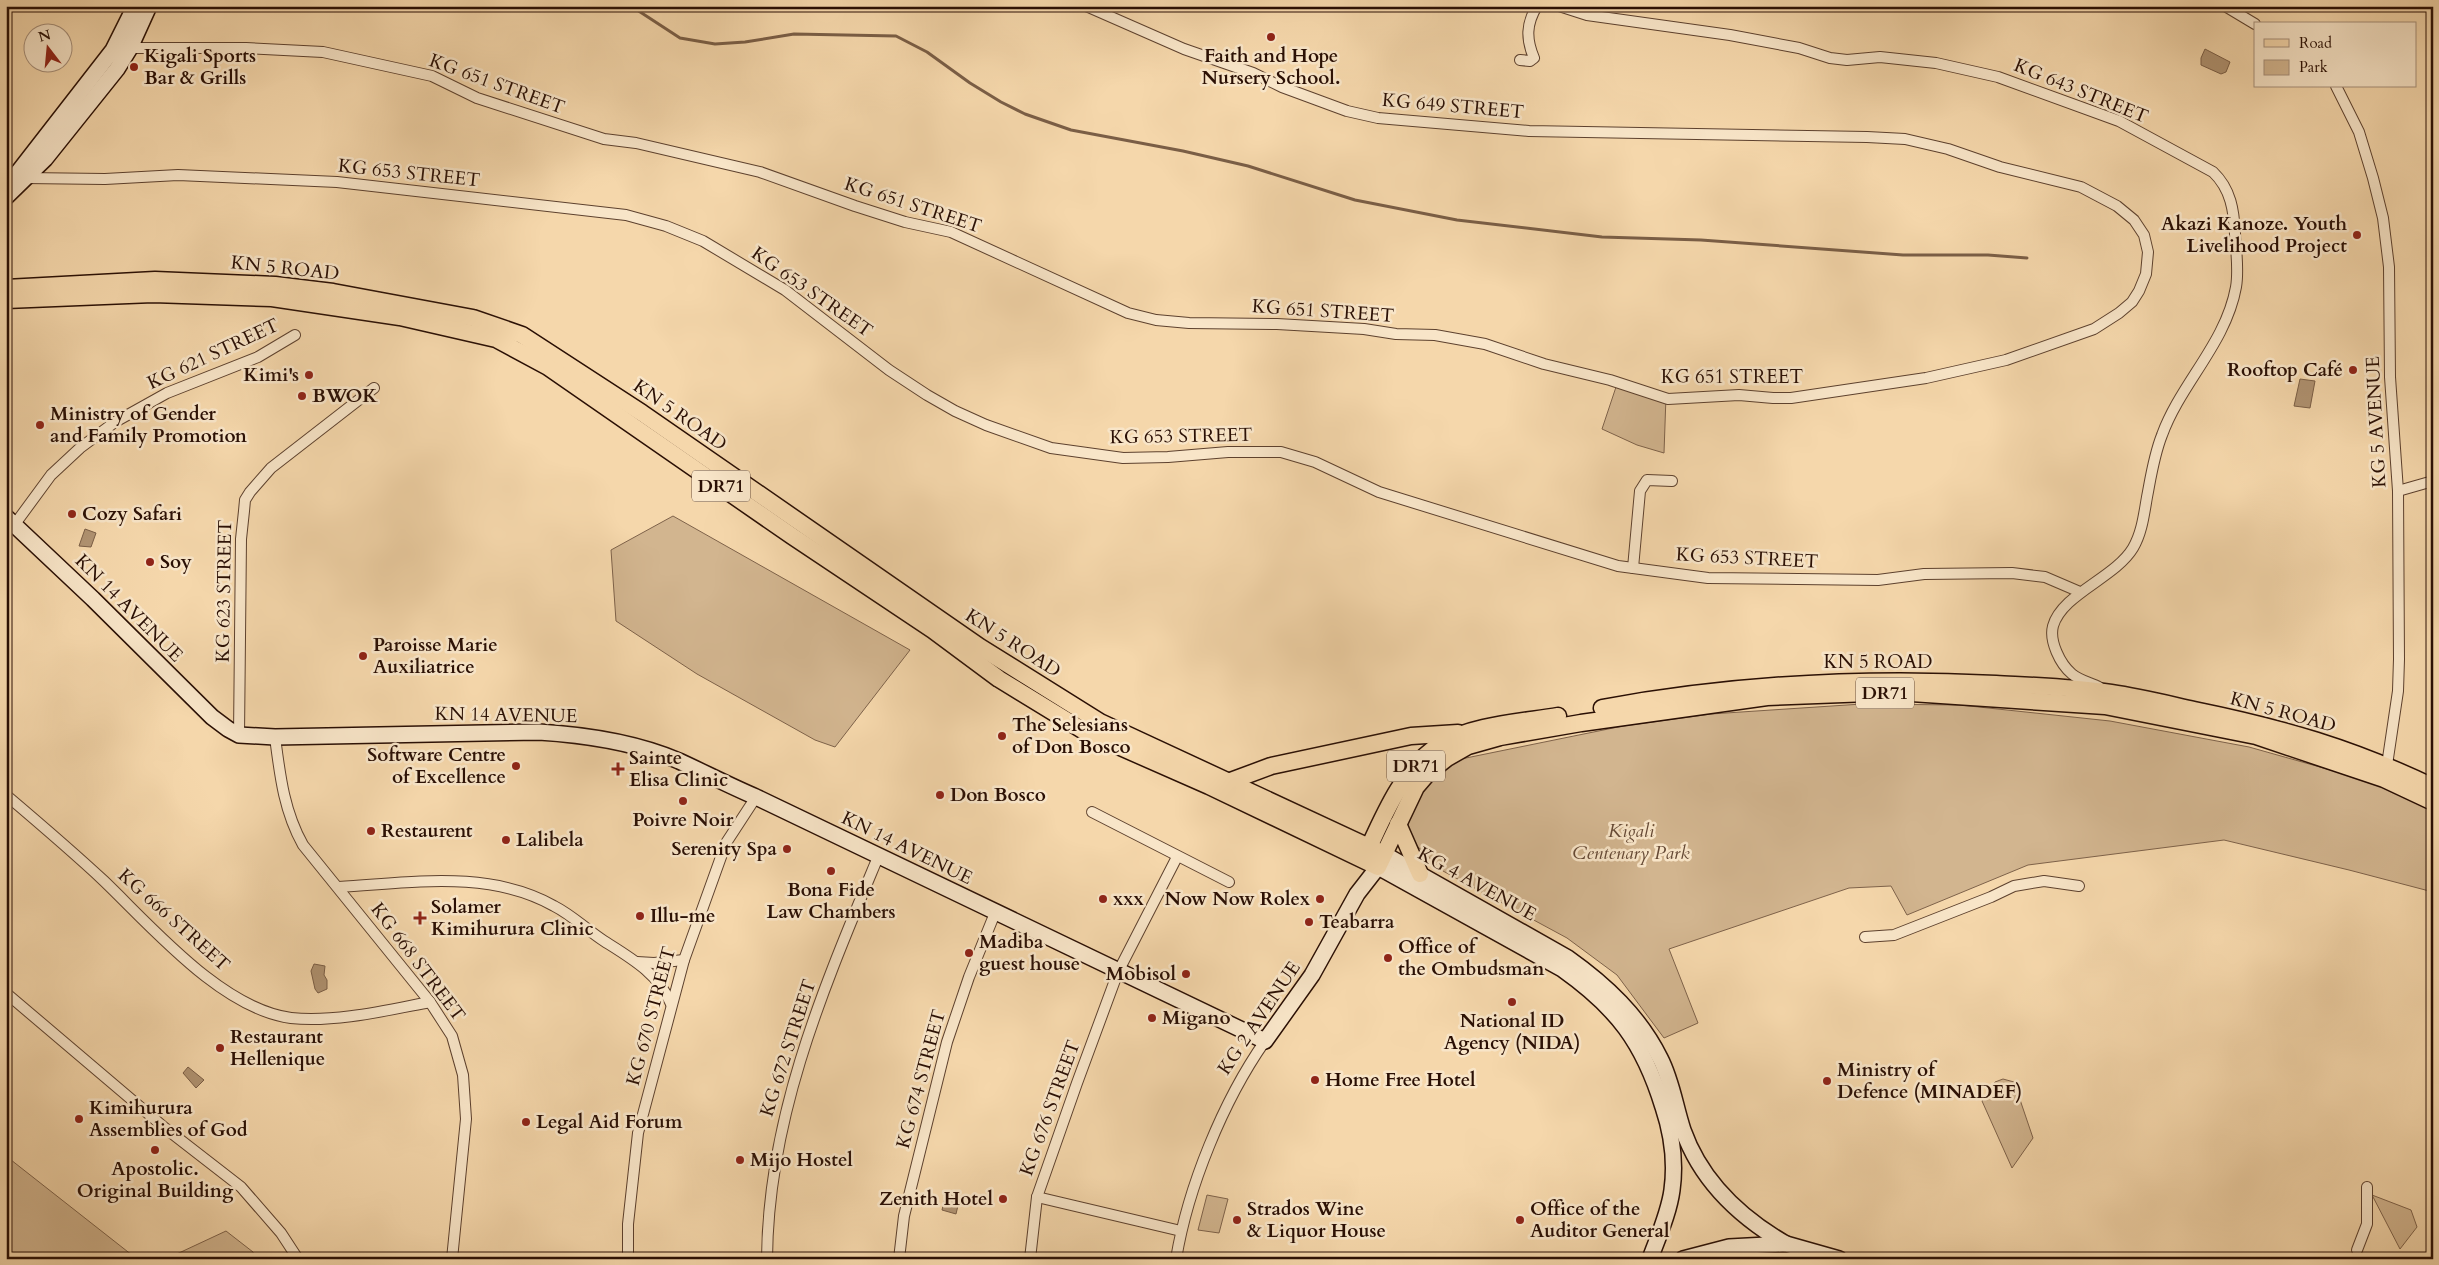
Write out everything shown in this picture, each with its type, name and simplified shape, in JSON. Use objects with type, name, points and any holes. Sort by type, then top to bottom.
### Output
[{"type":"main road","points":[[6,185],[76,100],[113,50],[135,6]]},
{"type":"main road","points":[[6,196],[45,159],[117,69],[130,48],[149,6]]},
{"type":"main road","name":"KN 5 ROAD","points":[[6,288],[155,280],[276,285],[333,292],[473,318],[515,332],[642,412],[980,647],[1100,722],[1160,748],[1381,861],[1416,787],[1428,773],[1447,758],[1468,746],[1500,737],[1623,716],[1767,697],[1896,692],[2105,706],[2256,736],[2384,779],[2433,802]]},
{"type":"main road","name":"KN 5 ROAD","points":[[6,300],[153,294],[272,298],[400,317],[496,339],[548,367],[792,536],[933,630],[999,679],[1084,731],[1366,852]]},
{"type":"main road","name":"KN 14 AVENUE","points":[[10,521],[196,702],[228,729],[240,735],[275,737],[499,732],[574,734],[622,743],[677,761],[756,797],[1265,1041]]},
{"type":"main road","name":"KN 5 ROAD","points":[[1357,894],[1366,852],[1401,786],[1412,771],[1438,745],[1470,732],[1634,702],[1753,686],[1917,680],[2067,688],[2112,693],[2272,727],[2333,744],[2387,765],[2433,787]]},
{"type":"main road","points":[[1228,782],[1271,766],[1412,736],[1470,732]]},
{"type":"main road","points":[[1398,824],[1420,874]]},
{"type":"main road","name":"KG 4 AVENUE","points":[[1381,861],[1420,874],[1584,984],[1607,1006],[1643,1054],[1665,1112],[1672,1143],[1674,1165],[1672,1191],[1650,1259]]},
{"type":"main road","name":"KG 4 AVENUE","points":[[1381,861],[1494,925],[1568,958],[1619,999],[1643,1029],[1659,1055],[1666,1070],[1684,1131],[1711,1181],[1742,1214],[1786,1244]]},
{"type":"main road","name":"KG 2 AVENUE","points":[[1265,1041],[1312,976],[1357,894],[1381,861]]},
{"type":"main road","points":[[1683,1259],[1729,1247],[1786,1244],[1839,1259]]},
{"type":"street","name":"KG 649 STREET","points":[[1086,6],[1282,87],[1347,111],[1378,118],[1529,131],[1838,136]]},
{"type":"street","points":[[1520,60],[1530,61],[1534,58],[1527,36],[1532,14],[1537,6]]},
{"type":"street","name":"KG 643 STREET","points":[[1559,6],[1587,15],[1730,35],[1799,48],[1830,58],[1846,60],[1880,57],[1936,63],[1998,77],[2119,121],[2213,172],[2222,181],[2231,202],[2235,229],[2236,285],[2228,314],[2210,352],[2170,412],[2155,455],[2143,524],[2134,547],[2112,572],[2080,592],[2053,625],[2052,637],[2059,657],[2072,674],[2112,693]]},
{"type":"street","points":[[2225,6],[2254,23]]},
{"type":"street","name":"KG 651 STREET","points":[[130,48],[282,49],[323,52],[372,61],[398,70],[432,76],[477,98],[604,139],[636,144],[760,172],[855,206],[906,222],[950,232],[1128,313],[1156,320],[1277,324],[1364,329],[1396,334],[1436,335],[1485,344],[1544,364],[1610,380],[1668,399],[1739,395],[1792,398],[1879,383],[1926,378],[2006,360],[2094,329],[2119,313],[2132,302],[2139,291],[2146,274],[2148,252],[2144,235],[2134,220],[2117,206],[2095,194],[2081,187],[2000,167],[1920,142],[1905,139],[1838,136]]},
{"type":"street","name":"KG 5 AVENUE","points":[[2337,88],[2359,132],[2374,178],[2383,218],[2389,267],[2390,377],[2398,491],[2398,691],[2387,765]]},
{"type":"street","name":"KG 653 STREET","points":[[25,178],[105,179],[178,175],[337,182],[626,215],[666,226],[703,241],[785,290],[890,370],[955,411],[1017,438],[1051,448],[1123,458],[1168,457],[1228,452],[1281,452],[1298,455],[1378,492],[1618,566],[1708,578],[1878,580],[1924,574],[2012,573],[2046,577],[2080,592]]},
{"type":"street","name":"KG 621 STREET","points":[[10,521],[51,475],[115,422],[167,393],[258,357],[294,335]]},
{"type":"street","name":"KG 623 STREET","points":[[240,735],[241,539],[246,500],[259,480],[271,468],[374,388]]},
{"type":"street","points":[[1634,568],[1640,491],[1647,480],[1672,481]]},
{"type":"street","points":[[2398,491],[2433,481]]},
{"type":"street","name":"KG 668 STREET","points":[[275,737],[282,791],[295,831],[313,860],[339,887],[430,1002],[452,1036],[463,1075],[466,1095],[466,1119],[452,1259]]},
{"type":"street","name":"KG 666 STREET","points":[[6,796],[102,879],[163,939],[228,992],[256,1009],[292,1018],[314,1019],[362,1014],[430,1002]]},
{"type":"street","name":"KG 670 STREET","points":[[628,1259],[628,1224],[638,1133],[684,960],[726,843],[756,797]]},
{"type":"street","points":[[1092,812],[1229,882]]},
{"type":"street","name":"KG 672 STREET","points":[[767,1259],[767,1238],[781,1128],[799,1060],[834,963],[878,857]]},
{"type":"street","name":"KG 676 STREET","points":[[1030,1259],[1037,1197],[1118,972],[1177,857]]},
{"type":"street","points":[[1865,937],[1894,935],[2014,886],[2044,880],[2079,886]]},
{"type":"street","points":[[339,887],[464,881],[513,888],[555,906],[636,962],[658,980],[672,1004]]},
{"type":"street","name":"KG 674 STREET","points":[[899,1259],[904,1216],[947,1042],[969,977],[996,913]]},
{"type":"street","points":[[636,962],[654,963],[684,960]]},
{"type":"street","points":[[6,993],[151,1117],[241,1187],[281,1233],[298,1259]]},
{"type":"street","name":"KG 2 AVENUE","points":[[1176,1259],[1181,1230],[1204,1161],[1228,1103],[1248,1065],[1265,1041]]},
{"type":"street","points":[[2357,1250],[2367,1224],[2367,1187]]},
{"type":"street","points":[[1037,1197],[1181,1230]]},
{"type":"green space","points":[[1616,387],[1666,396],[1664,453],[1637,445],[1602,429]]},
{"type":"green space","points":[[673,516],[910,650],[835,747],[815,740],[697,674],[616,621],[611,550]]},
{"type":"green space","name":"Kigali Centenary Park","points":[[1862,704],[1960,705],[2110,721],[2249,747],[2366,780],[2433,810],[2433,892],[2224,840],[2028,865],[1907,915],[1891,886],[1849,888],[1669,949],[1698,1023],[1664,1038],[1617,975],[1567,938],[1443,871],[1415,844],[1405,823],[1415,802],[1429,780],[1461,759],[1623,726],[1711,714]]},
{"type":"green space","points":[[2003,1079],[2014,1082],[2033,1138],[2012,1168],[1982,1101],[1995,1082]]},
{"type":"green space","points":[[6,1156],[137,1259],[6,1259]]},
{"type":"green space","points":[[1207,1195],[1228,1199],[1219,1233],[1198,1230]]},
{"type":"green space","points":[[2372,1195],[2411,1210],[2417,1227],[2400,1249]]},
{"type":"green space","points":[[226,1231],[253,1252],[255,1259],[166,1259]]},
{"type":"green space","points":[[1764,1253],[1800,1256],[1810,1259],[1714,1259]]},
{"type":"shaded area","points":[[2205,49],[2230,62],[2226,72],[2221,74],[2201,65],[2201,58]]},
{"type":"shaded area","points":[[2300,379],[2315,381],[2310,408],[2294,406]]},
{"type":"shaded area","points":[[85,529],[96,533],[91,547],[79,546]]},
{"type":"shaded area","points":[[314,964],[325,966],[324,975],[327,980],[327,989],[318,993],[315,989],[311,971]]},
{"type":"shaded area","points":[[188,1067],[204,1080],[196,1088],[183,1073]]},
{"type":"shaded area","points":[[946,1193],[960,1197],[956,1214],[942,1210]]},
{"type":"waterway","points":[[631,6],[680,38],[715,44],[745,42],[794,34],[896,36],[927,52],[970,83],[1001,102],[1025,114],[1071,130],[1183,151],[1248,166],[1355,200],[1457,220],[1602,237],[1701,240],[1903,255],[1988,255],[2027,258]]},
{"type":"place","name":"Faith and Hope Nursery School.","points":[[1271,37]]},
{"type":"place","name":"Kigali Sports Bar & Grills","points":[[134,67]]},
{"type":"place","name":"Akazi Kanoze. Youth Livelihood Project","points":[[2357,235]]},
{"type":"place","name":"Rooftop Café","points":[[2353,370]]},
{"type":"place","name":"Kimi's","points":[[309,375]]},
{"type":"place","name":"BWOK","points":[[302,396]]},
{"type":"place","name":"Ministry of Gender and Family Promotion","points":[[40,425]]},
{"type":"place","name":"Cozy Safari","points":[[72,514]]},
{"type":"place","name":"Soy","points":[[150,562]]},
{"type":"place","name":"Paroisse Marie Auxiliatrice","points":[[363,656]]},
{"type":"place","name":"The Selesians of Don Bosco","points":[[1002,736]]},
{"type":"place","name":"Software Centre of Excellence","points":[[516,766]]},
{"type":"place","name":"Sainte Elisa Clinic","points":[[618,769]]},
{"type":"place","name":"Don Bosco","points":[[940,795]]},
{"type":"place","name":"Poivre Noir","points":[[683,801]]},
{"type":"place","name":"Restaurent","points":[[371,831]]},
{"type":"place","name":"Lalibela","points":[[506,840]]},
{"type":"place","name":"Serenity Spa","points":[[787,849]]},
{"type":"place","name":"Bona Fide Law Chambers","points":[[831,871]]},
{"type":"place","name":"xxx","points":[[1103,899]]},
{"type":"place","name":"Now Now Rolex","points":[[1320,899]]},
{"type":"place","name":"Illu-me","points":[[640,916]]},
{"type":"place","name":"Solamer Kimihurura Clinic","points":[[420,918]]},
{"type":"place","name":"Teabarra","points":[[1309,922]]},
{"type":"place","name":"Madiba guest house","points":[[969,953]]},
{"type":"place","name":"Office of the Ombudsman","points":[[1388,958]]},
{"type":"place","name":"Mobisol","points":[[1186,974]]},
{"type":"place","name":"National ID Agency (NIDA)","points":[[1512,1002]]},
{"type":"place","name":"Migano","points":[[1152,1018]]},
{"type":"place","name":"Restaurant Hellenique","points":[[220,1048]]},
{"type":"place","name":"Home Free Hotel","points":[[1315,1080]]},
{"type":"place","name":"Ministry of Defence (MINADEF)","points":[[1827,1081]]},
{"type":"place","name":"Kimihurura Assemblies of God","points":[[79,1119]]},
{"type":"place","name":"Legal Aid Forum","points":[[526,1122]]},
{"type":"place","name":"Apostolic. Original Building","points":[[155,1150]]},
{"type":"place","name":"Mijo Hostel","points":[[740,1160]]},
{"type":"place","name":"Zenith Hotel","points":[[1003,1199]]},
{"type":"place","name":"Strados Wine & Liquor House","points":[[1237,1220]]},
{"type":"place","name":"Office of the Auditor General","points":[[1520,1220]]}]
